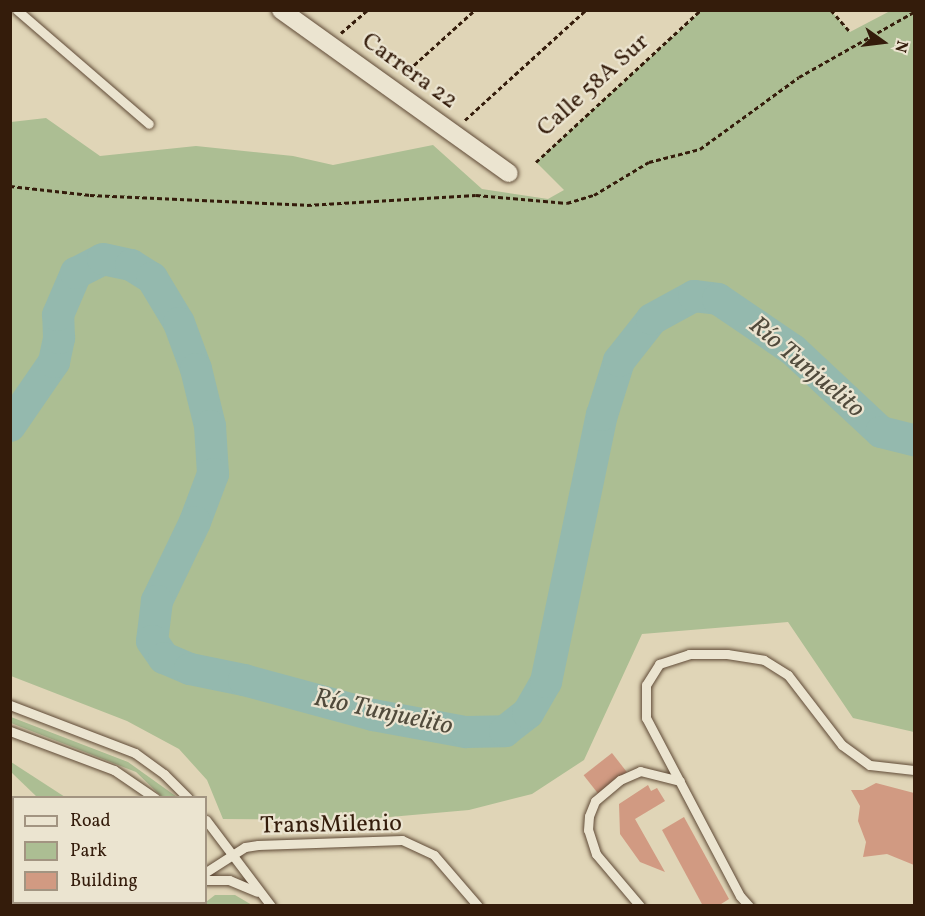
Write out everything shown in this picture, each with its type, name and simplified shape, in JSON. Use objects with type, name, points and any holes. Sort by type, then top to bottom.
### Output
[{"type":"street","name":"Carrera 22","points":[[281,10],[509,173]]},
{"type":"lane","points":[[17,10],[149,124]]},
{"type":"lane","points":[[749,906],[740,896],[646,718],[644,702],[646,685],[659,664],[689,654],[727,654],[777,666],[842,745],[870,765],[895,771],[915,770]]},
{"type":"lane","points":[[10,705],[135,753],[164,774],[186,796]]},
{"type":"lane","points":[[10,731],[114,770],[152,796]]},
{"type":"lane","points":[[640,906],[596,854],[588,830],[589,816],[595,801],[620,780],[640,771],[680,781]]},
{"type":"lane","name":"TransMilenio","points":[[207,821],[271,906]]},
{"type":"lane","name":"TransMilenio","points":[[207,871],[232,855],[258,845],[402,840],[434,855],[478,906]]},
{"type":"lane","points":[[207,880],[243,884],[262,894]]},
{"type":"lane","points":[[734,906],[740,896]]},
{"type":"path","points":[[328,44],[367,10]]},
{"type":"path","points":[[389,88],[475,10]]},
{"type":"path","points":[[451,132],[586,10]]},
{"type":"path","name":"Calle 58A Sur","points":[[536,162],[701,10]]},
{"type":"path","points":[[831,10],[850,32]]},
{"type":"green space","points":[[701,11],[831,11],[850,32],[890,11],[914,11],[914,732],[853,718],[788,622],[642,634],[584,760],[532,794],[469,810],[356,820],[223,819],[207,780],[179,749],[127,721],[11,676],[11,122],[46,118],[100,156],[196,146],[293,156],[333,165],[433,145],[482,189],[548,199],[564,190],[536,162]]},
{"type":"green space","points":[[11,717],[128,762],[176,796],[161,796],[136,772],[11,723]]},
{"type":"green space","points":[[11,762],[63,796],[36,796],[11,772]]},
{"type":"green space","points":[[215,895],[235,895],[252,905],[202,905],[207,904],[207,901]]},
{"type":"building","points":[[612,753],[627,772],[598,794],[584,775]]},
{"type":"building","points":[[876,783],[914,793],[914,865],[887,854],[863,857],[866,842],[858,821],[860,806],[851,790],[863,790]]},
{"type":"building","points":[[648,785],[651,791],[657,788],[665,801],[635,819],[665,872],[640,862],[620,834],[619,804]]},
{"type":"building","points":[[684,817],[729,899],[718,906],[703,906],[662,830]]},
{"type":"building","points":[[10,842],[12,904],[68,904],[10,906]]},
{"type":"waterway","name":"Río Tunjuelito","points":[[10,426],[54,362],[59,338],[58,315],[76,273],[103,259],[131,265],[152,278],[179,323],[196,369],[210,426],[213,474],[195,522],[157,601],[152,641],[164,658],[190,669],[244,680],[373,715],[466,732],[505,731],[528,713],[546,682],[602,415],[619,361],[652,319],[694,296],[718,299],[793,350],[881,432],[914,440]]}]
